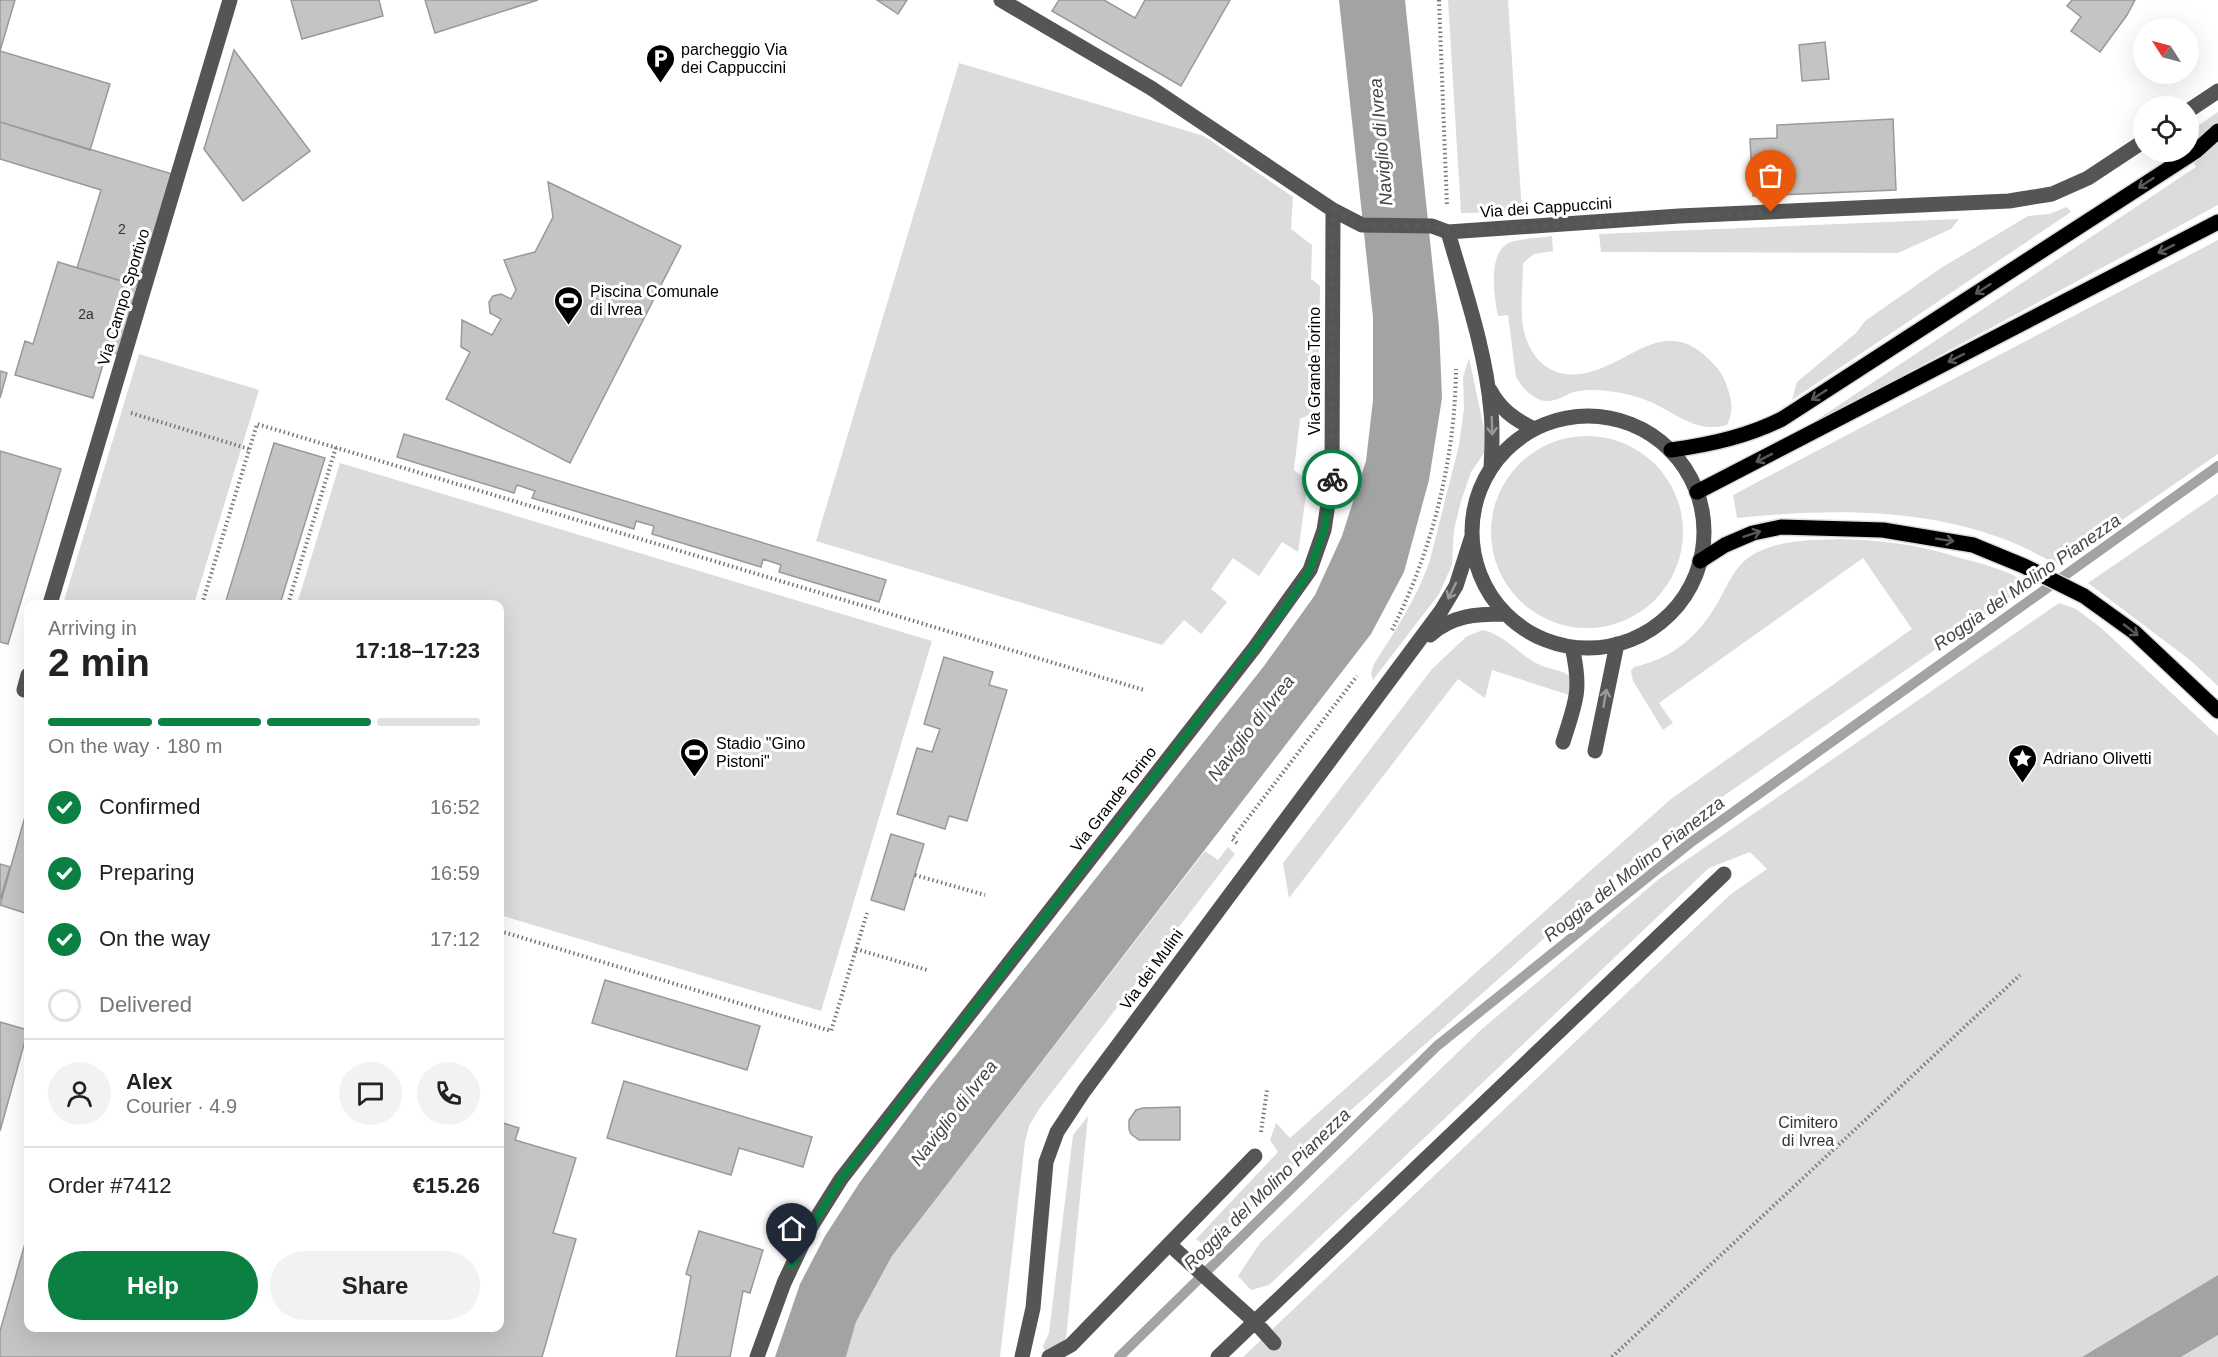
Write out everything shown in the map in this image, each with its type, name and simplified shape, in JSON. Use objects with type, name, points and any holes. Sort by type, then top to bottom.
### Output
[{"type":"main road","points":[[1671,450],[1698,446],[1758,431],[1782,419],[2196,151],[2218,131]]},
{"type":"main road","points":[[1697,492],[2218,222]]},
{"type":"main road","points":[[1700,561],[1725,545],[1753,533],[1781,527],[1883,530],[1973,544],[2084,596],[2134,632],[2218,711]]},
{"type":"street","name":"Via Campo Sportivo","points":[[51,600],[230,0]]},
{"type":"street","name":"Via dei Cappuccini","points":[[1001,0],[1150,88],[1333,210],[1362,225],[1432,226],[1448,232],[1679,216],[2008,201],[2052,194],[2088,178],[2133,148]]},
{"type":"street","points":[[2199,104],[2218,91]]},
{"type":"street","name":"Via Grande Torino","points":[[757,1357],[784,1283],[809,1230],[841,1179],[1255,647],[1310,570],[1324,530],[1332,478],[1333,210]]},
{"type":"street","points":[[1448,232],[1472,315],[1487,385],[1492,429],[1491,468]]},
{"type":"street","points":[[1487,385],[1497,403],[1510,416],[1534,429]]},
{"type":"street","points":[[1591,416],[1620,420],[1647,432],[1671,450],[1686,470],[1697,492],[1703,515],[1704,538],[1700,561],[1689,590],[1670,614],[1645,633],[1617,645],[1594,648],[1572,647],[1547,641],[1525,630],[1505,614],[1488,591],[1476,564],[1472,536],[1480,489],[1491,468],[1510,446],[1534,429],[1562,419],[1591,416]]},
{"type":"street","name":"Via dei Mulini","points":[[1022,1357],[1033,1308],[1046,1162],[1057,1132],[1083,1091],[1441,612],[1456,586],[1472,536]]},
{"type":"street","name":"Via dei Mulini","points":[[1416,647],[1438,627],[1456,618],[1475,614],[1505,614]]},
{"type":"street","points":[[1595,751],[1617,645]]},
{"type":"street","points":[[1563,742],[1578,687],[1578,672],[1572,647]]},
{"type":"street","points":[[1218,1357],[1724,874]]},
{"type":"street","points":[[1049,1357],[1071,1345],[1254,1156]]},
{"type":"street","points":[[1169,1244],[1255,1322],[1274,1343]]},
{"type":"path","points":[[1439,0],[1448,232]]},
{"type":"path","points":[[1385,639],[1411,593],[1439,504],[1456,404],[1456,362]]},
{"type":"path","points":[[122,410],[249,449]]},
{"type":"path","points":[[203,600],[257,424],[1144,690]]},
{"type":"path","points":[[289,600],[336,447]]},
{"type":"path","points":[[1256,857],[1232,839],[1363,668]]},
{"type":"path","points":[[915,874],[985,895]]},
{"type":"path","points":[[504,932],[831,1031],[867,913]]},
{"type":"path","points":[[856,949],[927,970]]},
{"type":"path","points":[[1611,1357],[2020,975]]},
{"type":"path","points":[[1254,1156],[1260,1143],[1267,1090]]},
{"type":"green space","points":[[1448,0],[1508,0],[1522,212],[1461,213]]},
{"type":"green space","points":[[959,63],[1204,136],[1293,197],[1291,229],[1312,245],[1311,279],[1320,286],[1318,411],[1300,419],[1294,470],[1308,481],[1298,552],[1282,542],[1259,576],[1233,558],[1211,589],[1227,602],[1201,634],[1184,620],[1162,645],[816,541]]},
{"type":"green space","points":[[2218,112],[2218,205],[1800,431],[2196,167],[2193,162],[2199,162],[2199,125]]},
{"type":"green space","points":[[2067,207],[2071,212],[1792,400],[1797,382],[1856,333],[1865,321],[1941,268],[2028,216],[2049,214]]},
{"type":"green space","points":[[1959,219],[1951,229],[1898,253],[1601,252],[1599,234]]},
{"type":"green space","points":[[1552,236],[1553,251],[1534,254],[1523,263],[1523,327],[1526,340],[1538,360],[1556,372],[1580,374],[1607,366],[1660,342],[1674,341],[1688,344],[1706,356],[1723,377],[1731,403],[1731,414],[1727,425],[1707,427],[1698,425],[1650,402],[1620,393],[1584,390],[1558,399],[1543,401],[1525,390],[1516,377],[1508,315],[1498,316],[1494,273],[1499,253],[1505,245],[1523,239]]},
{"type":"green space","points":[[2218,240],[2218,454],[2057,565],[2020,546],[1982,532],[1942,522],[1902,516],[1819,513],[1737,518],[1733,495]]},
{"type":"green space","points":[[139,354],[259,390],[195,600],[64,600]]},
{"type":"green space","points":[[1469,358],[1485,433],[1484,453],[1471,472],[1461,501],[1454,530],[1452,565],[1439,594],[1373,680],[1371,673],[1374,664],[1412,601],[1430,560],[1459,445],[1464,409],[1463,377]]},
{"type":"green space","points":[[1578,436],[1596,436],[1624,443],[1655,464],[1676,495],[1683,532],[1676,569],[1655,600],[1624,621],[1596,628],[1578,628],[1542,617],[1513,593],[1502,577],[1495,560],[1491,541],[1491,523],[1502,487],[1526,458],[1542,447],[1559,440]]},
{"type":"green space","name":"Stadio \"Gino Pistoni\"","points":[[340,463],[932,641],[821,1011],[504,916],[504,600],[298,600]]},
{"type":"green space","points":[[2218,494],[2218,686],[2190,660],[2088,583]]},
{"type":"green space","points":[[1843,539],[1887,542],[1928,549],[1994,568],[2029,585],[1638,855],[1333,1126],[1209,1249],[1196,1239],[1278,1152],[1270,1140],[1276,1123],[1290,1138],[1671,799],[1912,629],[1863,558],[1659,703],[1673,723],[1663,730],[1633,681],[1631,671],[1634,667],[1661,658],[1693,636],[1710,614],[1735,572],[1749,557],[1782,544],[1807,540]]},
{"type":"green space","name":"Cimitero di Ivrea","points":[[2059,603],[2076,609],[2100,627],[2218,736],[2218,1275],[2082,1357],[1243,1357],[1731,894],[1767,869],[1750,852],[1709,868],[1269,1285],[1251,1290],[1238,1276],[1260,1243],[1482,1029],[1659,879]]},
{"type":"green space","points":[[1483,630],[1505,640],[1538,664],[1560,671],[1572,678],[1569,695],[1492,670],[1485,698],[1458,679],[1289,898],[1283,863],[1432,669],[1467,636]]},
{"type":"green space","points":[[1228,847],[1235,854],[1039,1109],[1029,1126],[1025,1142],[1000,1357],[846,1357],[856,1322],[892,1256],[1205,851],[1218,860]]},
{"type":"green space","points":[[1088,1116],[1066,1339],[1045,1353],[1043,1346],[1049,1333],[1073,1135]]},
{"type":"green space","points":[[2218,1335],[2218,1357],[2181,1357]]},
{"type":"water","name":"Naviglio di Ivrea","points":[[1339,0],[1405,0],[1439,327],[1442,398],[1429,480],[1404,572],[1371,634],[892,1256],[856,1322],[846,1357],[775,1357],[800,1284],[825,1236],[860,1182],[928,1090],[1264,666],[1315,595],[1342,536],[1366,461],[1373,400],[1373,317]]},
{"type":"water","points":[[2218,1275],[2218,1335],[2181,1357],[2082,1357]]},
{"type":"building","points":[[0,0],[15,0],[0,51]]},
{"type":"building","points":[[291,0],[379,0],[383,16],[302,39]]},
{"type":"building","points":[[425,0],[538,0],[435,33]]},
{"type":"building","points":[[877,0],[907,0],[898,14]]},
{"type":"building","points":[[1059,0],[1104,0],[1135,18],[1145,0],[1230,0],[1181,86],[1052,11]]},
{"type":"building","points":[[2072,0],[2135,0],[2100,52],[2071,31],[2081,17],[2067,6]]},
{"type":"building","points":[[1825,42],[1829,79],[1802,81],[1799,45]]},
{"type":"building","points":[[234,50],[310,151],[243,201],[204,149]]},
{"type":"building","points":[[0,51],[110,84],[90,150],[0,122]]},
{"type":"building","points":[[1893,119],[1896,190],[1753,196],[1750,139],[1777,138],[1777,125]]},
{"type":"building","points":[[0,122],[172,174],[139,286],[77,268],[101,190],[0,159]]},
{"type":"building","name":"Piscina Comunale di Ivrea","points":[[548,182],[681,246],[570,463],[446,399],[470,352],[461,347],[462,320],[492,335],[501,319],[490,313],[489,302],[493,296],[501,294],[511,299],[516,290],[504,260],[535,252],[553,217]]},
{"type":"building","points":[[58,262],[139,286],[118,354],[107,351],[93,398],[15,375],[25,341],[33,344]]},
{"type":"building","points":[[0,371],[7,373],[0,398]]},
{"type":"building","points":[[404,434],[886,580],[879,602],[779,572],[781,565],[763,559],[761,567],[652,534],[654,526],[636,521],[634,529],[532,498],[535,491],[517,485],[514,493],[397,457]]},
{"type":"building","points":[[274,443],[325,458],[281,600],[226,600]]},
{"type":"building","points":[[0,451],[61,469],[8,644],[0,642]]},
{"type":"building","points":[[944,657],[993,672],[989,685],[1007,690],[967,821],[949,816],[945,829],[897,814],[917,748],[932,752],[940,729],[924,724]]},
{"type":"building","points":[[24,820],[24,913],[0,905]]},
{"type":"building","points":[[891,834],[924,844],[904,910],[871,900]]},
{"type":"building","points":[[0,864],[10,867],[0,900]]},
{"type":"building","points":[[605,980],[760,1026],[747,1070],[592,1023]]},
{"type":"building","points":[[0,1022],[24,1029],[24,1044],[0,1131]]},
{"type":"building","points":[[624,1081],[812,1137],[803,1167],[739,1148],[731,1175],[607,1138]]},
{"type":"building","points":[[1180,1107],[1180,1140],[1139,1140],[1131,1134],[1129,1120],[1136,1110]]},
{"type":"building","points":[[504,1123],[519,1128],[515,1140],[576,1158],[553,1233],[576,1239],[542,1357],[0,1357],[0,1331],[24,1247],[24,1332],[504,1332]]},
{"type":"building","points":[[699,1231],[763,1250],[750,1293],[743,1291],[730,1357],[676,1357],[691,1276],[686,1274]]},
{"type":"waterway","name":"Roggia del Molino Pianezza","points":[[1119,1357],[1437,1046],[1690,843],[2218,466]]},
{"type":"way so far","points":[[1332,479],[1333,210],[1362,225],[1432,226],[1448,232],[1771,212]]},
{"type":"place","name":"parcheggio Via dei Cappuccini","points":[[660,84]]},
{"type":"place","name":"Piscina Comunale di Ivrea","points":[[569,326]]},
{"type":"place","name":"Stadio \"Gino Pistoni\"","points":[[695,778]]},
{"type":"place","name":"Adriano Olivetti","points":[[2022,784]]},
{"type":"route","points":[[792,1265],[809,1230],[841,1179],[1284,609],[1310,570],[1324,530],[1332,479]]}]
